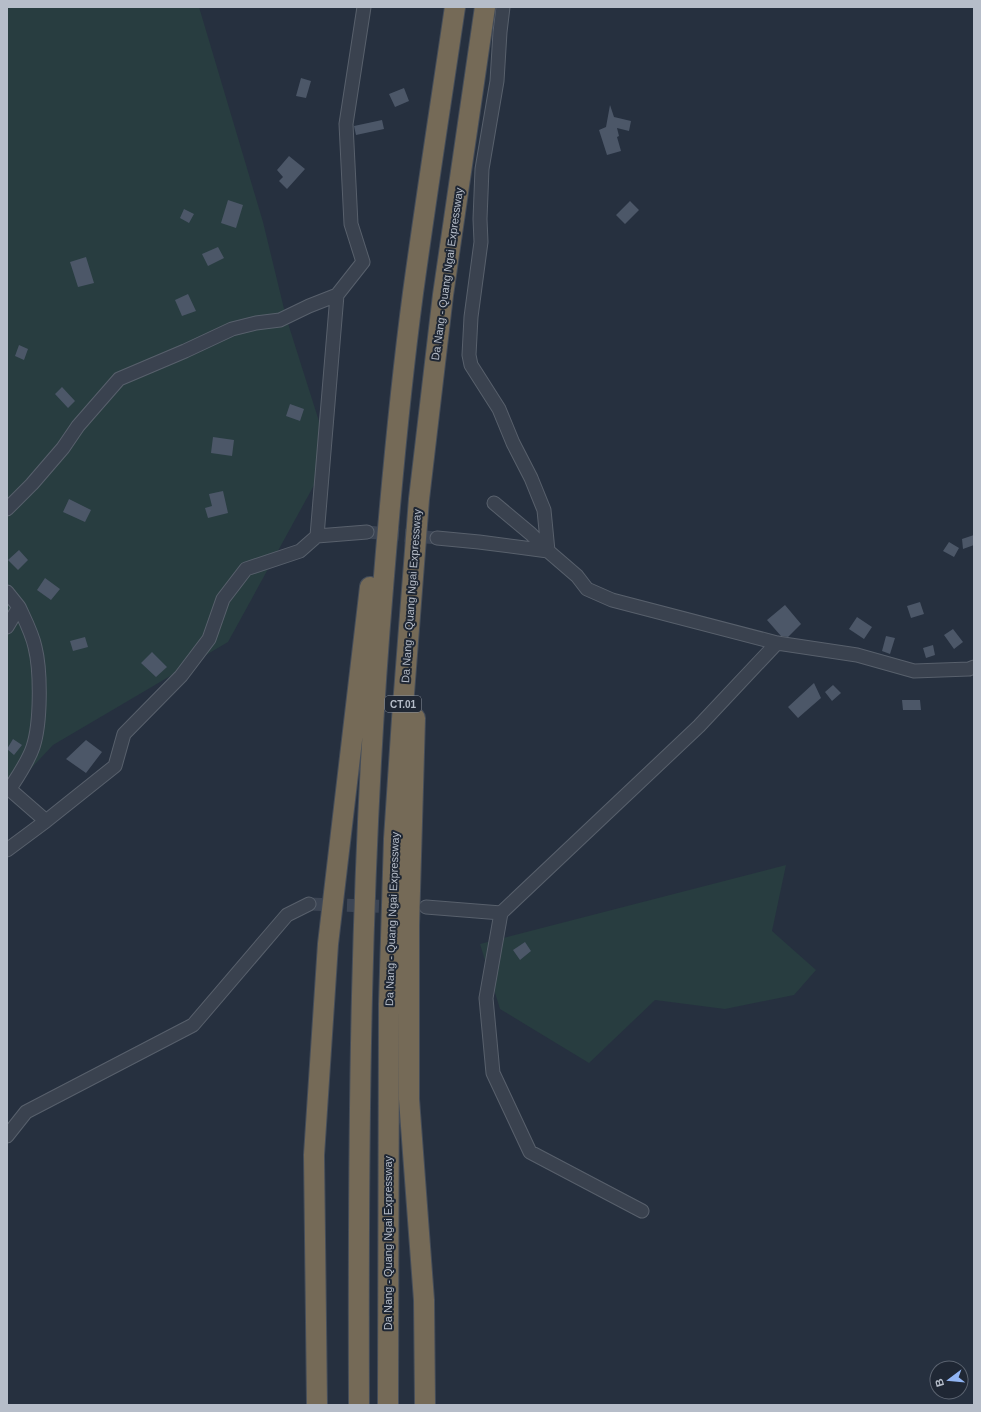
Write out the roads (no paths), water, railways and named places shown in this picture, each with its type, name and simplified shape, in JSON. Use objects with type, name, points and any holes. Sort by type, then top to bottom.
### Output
[{"type":"highway","name":"CT.01","points":[[359,1405],[360,1005],[367,839],[382,591],[413,295],[455,7]]},
{"type":"highway","name":"Da Nang - Quang Ngai Expressway","points":[[388,1405],[389,1004],[394,839],[419,499],[443,295],[485,7]]},
{"type":"highway","points":[[317,1405],[314,1155],[328,944],[380,504],[413,295]]},
{"type":"highway","points":[[419,499],[414,768],[409,926],[409,1099],[424,1300],[425,1405]]},
{"type":"street","points":[[7,509],[32,484],[63,448],[78,426],[119,379],[232,329],[256,323],[280,320],[337,295],[363,262],[351,224],[346,124],[364,7]]},
{"type":"street","points":[[503,7],[497,81],[482,169],[480,219],[481,242],[471,317],[468,355],[471,365],[499,410],[513,443],[531,478],[544,510],[548,551]]},
{"type":"street","points":[[317,536],[337,295]]},
{"type":"street","points":[[494,503],[577,576],[586,589],[612,600],[777,643],[857,655],[914,671],[970,669],[974,667]]},
{"type":"street","points":[[7,850],[115,766],[124,734],[181,676],[209,639],[223,599],[246,569],[300,551],[317,536],[367,532]]},
{"type":"street","points":[[437,538],[548,551]]},
{"type":"street","points":[[7,592],[19,607],[32,636],[35,648],[39,705],[33,747],[21,771],[8,789],[46,821]]},
{"type":"street","points":[[7,627],[19,607]]},
{"type":"street","points":[[642,1211],[530,1152],[493,1073],[486,998],[501,913],[699,726],[777,643]]},
{"type":"street","points":[[7,1136],[26,1112],[193,1025],[287,915],[309,904]]},
{"type":"street","points":[[426,907],[501,913]]},
{"type":"tunnel","points":[[367,532],[437,538]]},
{"type":"tunnel","points":[[309,904],[400,907]]}]
